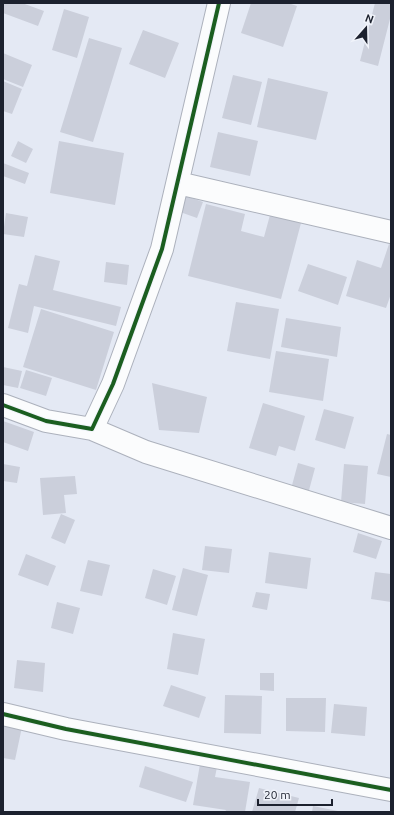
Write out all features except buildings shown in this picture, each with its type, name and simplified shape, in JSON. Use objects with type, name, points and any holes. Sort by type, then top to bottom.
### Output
[{"type":"street","points":[[92,429],[113,384],[162,249],[219,3]]},
{"type":"street","points":[[178,183],[391,232]]},
{"type":"street","points":[[3,405],[46,421],[92,429],[146,452],[391,528]]},
{"type":"street","points":[[3,714],[66,729],[391,790]]},
{"type":"cycle path","points":[[3,405],[46,421],[92,429],[113,384],[162,249],[219,3]]},
{"type":"cycle path","points":[[3,714],[66,729],[391,790]]}]
